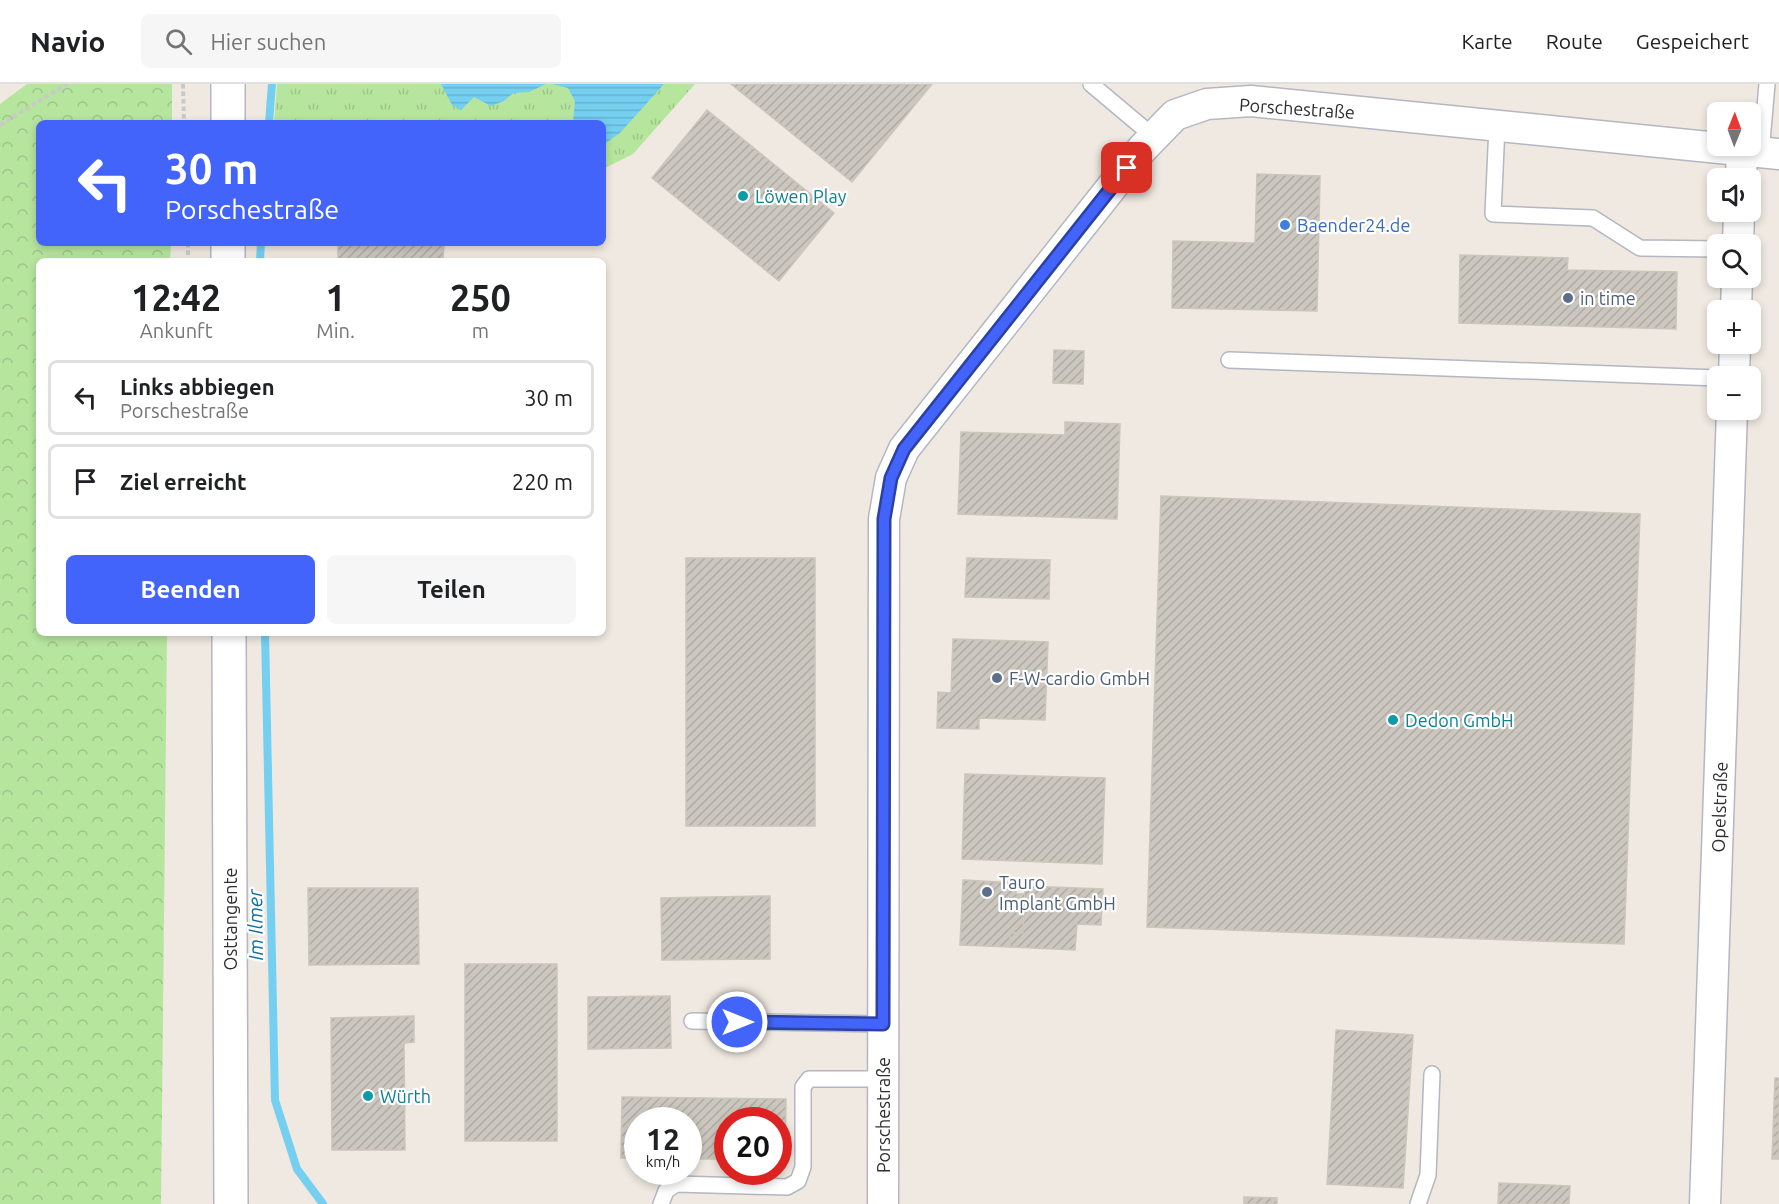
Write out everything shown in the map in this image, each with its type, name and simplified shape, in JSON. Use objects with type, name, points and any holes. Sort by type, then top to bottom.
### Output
[{"type":"street","points":[[228,84],[228,120]]},
{"type":"street","name":"Porschestraße","points":[[883,1204],[884,519],[891,478],[904,449],[1142,150],[1175,115],[1207,104],[1255,93],[1756,159]]},
{"type":"street","name":"Opelstraße","points":[[1705,1204],[1732,420]]},
{"type":"street","name":"Osttangente","points":[[229,636],[231,1204]]},
{"type":"lane","points":[[1091,84],[1154,137]]},
{"type":"lane","points":[[1756,159],[1767,84]]},
{"type":"lane","points":[[1497,126],[1493,214],[1593,219],[1640,248],[1707,249]]},
{"type":"lane","points":[[1229,360],[1707,378]]},
{"type":"lane","points":[[692,1021],[883,1024]]},
{"type":"lane","points":[[1418,1204],[1428,1175],[1432,1074]]},
{"type":"lane","points":[[661,1204],[666,1191],[676,1184],[787,1187],[798,1181],[803,1167],[803,1087],[809,1079],[883,1079]]},
{"type":"path","points":[[0,125],[67,84]]},
{"type":"path","points":[[183,84],[184,120]]},
{"type":"green space","points":[[27,84],[172,84],[172,120],[36,120],[36,246],[171,246],[170,258],[36,258],[36,636],[167,636],[161,1204],[0,1204],[0,104]]},
{"type":"green space","points":[[277,84],[695,84],[633,154],[606,168],[606,120],[274,120]]},
{"type":"water","points":[[441,84],[546,84],[529,92],[513,93],[504,101],[491,106],[474,97],[461,110],[452,105]]},
{"type":"water","points":[[552,84],[664,84],[620,133],[606,143],[606,120],[573,120],[575,101],[568,88]]},
{"type":"building","points":[[731,84],[932,84],[852,182]]},
{"type":"building","name":"Löwen Play","points":[[707,110],[834,213],[779,281],[652,178]]},
{"type":"building","points":[[1257,174],[1320,176],[1317,311],[1172,308],[1173,241],[1255,243]]},
{"type":"building","points":[[338,246],[444,246],[443,258],[338,258]]},
{"type":"building","name":"in time","points":[[1460,255],[1568,258],[1567,270],[1677,272],[1676,329],[1459,323]]},
{"type":"building","points":[[1054,350],[1084,351],[1083,384],[1053,383]]},
{"type":"building","points":[[1065,422],[1120,424],[1117,519],[958,514],[961,432],[1065,435]]},
{"type":"building","name":"Dedon GmbH","points":[[1161,496],[1640,514],[1624,944],[1147,927]]},
{"type":"building","points":[[686,558],[815,558],[815,826],[686,826]]},
{"type":"building","points":[[967,558],[1050,560],[1049,599],[965,597]]},
{"type":"building","points":[[953,639],[1048,642],[1045,720],[979,718],[979,729],[937,728],[938,692],[951,693]]},
{"type":"building","points":[[965,774],[1105,778],[1102,864],[962,859]]},
{"type":"building","points":[[963,880],[1016,883],[1016,894],[1025,894],[1023,933],[1010,933],[1010,947],[960,945]]},
{"type":"building","points":[[1025,886],[1103,889],[1101,925],[1077,924],[1075,950],[1010,947],[1010,933],[1023,933]]},
{"type":"building","points":[[308,888],[418,888],[419,964],[309,965]]},
{"type":"building","points":[[770,896],[770,959],[662,960],[661,898]]},
{"type":"building","points":[[465,964],[557,964],[557,1141],[465,1141]]},
{"type":"building","points":[[670,996],[671,1048],[588,1049],[588,997]]},
{"type":"building","name":"Würth","points":[[414,1016],[414,1042],[404,1043],[405,1150],[332,1150],[331,1018]]},
{"type":"building","points":[[1336,1030],[1413,1035],[1403,1188],[1327,1184]]},
{"type":"building","points":[[1775,1078],[1779,1078],[1779,1159],[1772,1159]]},
{"type":"building","points":[[622,1097],[786,1099],[786,1107],[714,1107],[714,1159],[702,1159],[702,1107],[624,1107],[624,1158],[621,1158]]},
{"type":"building","points":[[1499,1183],[1570,1186],[1569,1204],[1498,1204]]},
{"type":"building","points":[[1244,1197],[1277,1198],[1277,1204],[1244,1204]]},
{"type":"waterway","name":"Im Ilmer","points":[[269,120],[272,84]]},
{"type":"waterway","name":"Im Ilmer","points":[[260,258],[261,246]]},
{"type":"waterway","name":"Im Ilmer","points":[[265,636],[275,1100],[297,1169],[323,1204]]},
{"type":"place","name":"Löwen Play","points":[[743,196]]},
{"type":"place","name":"Baender24.de","points":[[1285,225]]},
{"type":"place","name":"in time","points":[[1568,298]]},
{"type":"place","name":"F-W-cardio GmbH","points":[[997,678]]},
{"type":"place","name":"Dedon GmbH","points":[[1393,720]]},
{"type":"place","name":"Tauro Implant GmbH","points":[[987,892]]},
{"type":"place","name":"Würth","points":[[368,1096]]},
{"type":"route","points":[[737,1022],[883,1024],[884,519],[891,478],[904,449],[1127,168]]}]
